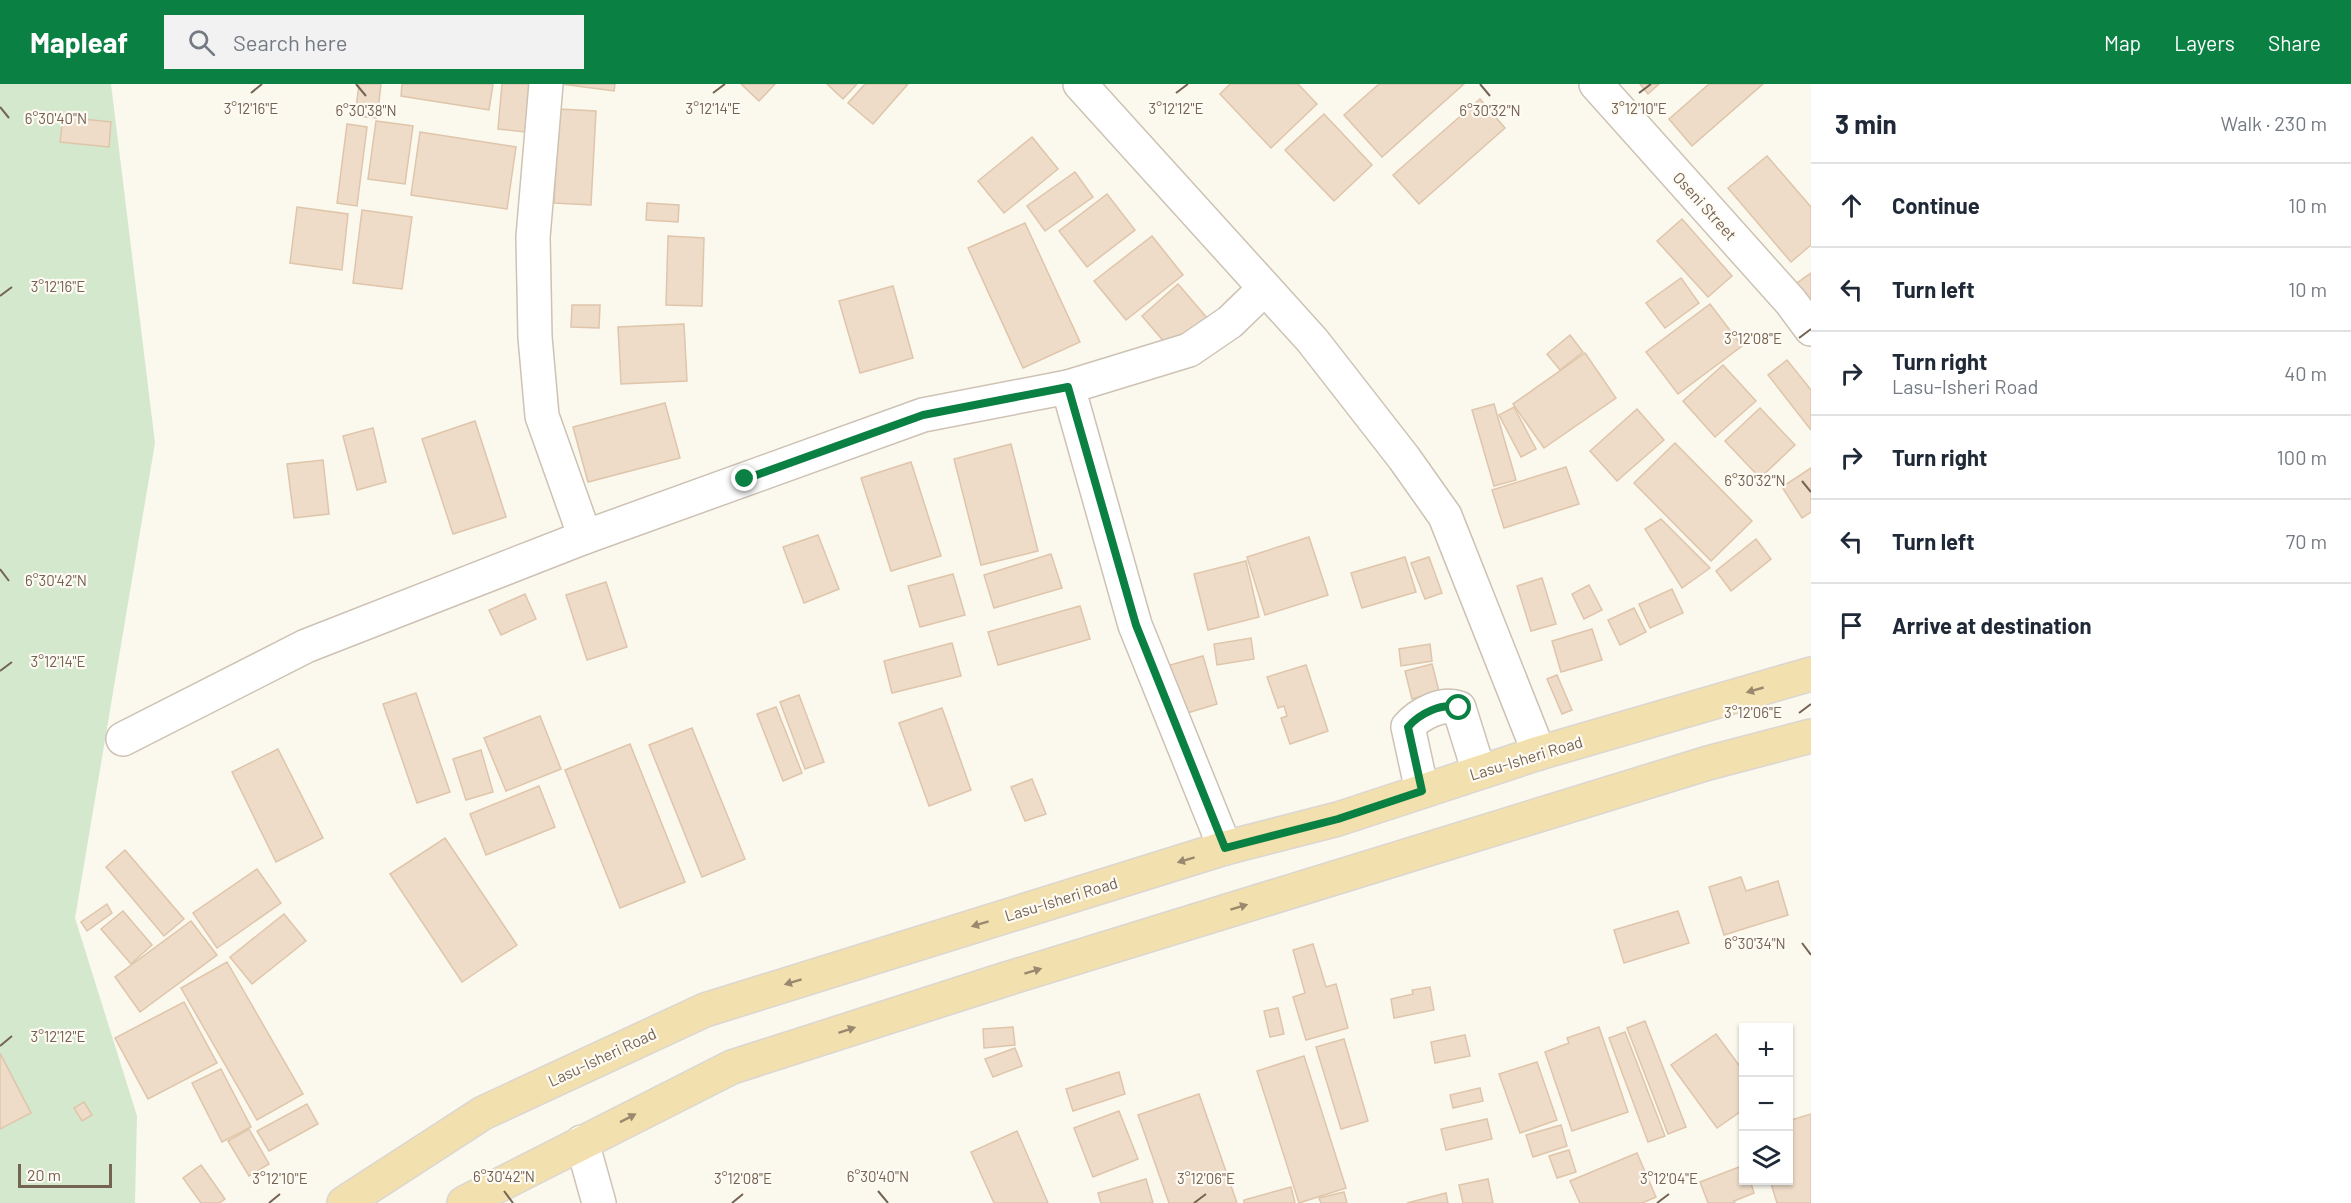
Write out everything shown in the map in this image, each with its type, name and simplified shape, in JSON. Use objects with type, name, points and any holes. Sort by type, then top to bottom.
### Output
[{"type":"main road","name":"Lasu-Isheri Road","points":[[344,1203],[483,1113],[705,1010],[1225,848],[1338,819],[1539,753],[1811,674]]},
{"type":"main road","points":[[464,1203],[732,1067],[1003,980],[1708,762],[1811,736]]},
{"type":"street","points":[[546,84],[533,237],[535,337],[543,416],[585,537]]},
{"type":"street","points":[[1080,84],[1319,349],[1404,458],[1445,516],[1539,753]]},
{"type":"street","name":"Oseni Street","points":[[1596,84],[1791,302],[1811,329]]},
{"type":"street","points":[[123,739],[306,646],[585,537],[923,415],[1068,387],[1189,350],[1230,322],[1264,289]]},
{"type":"street","points":[[1068,387],[1136,625],[1225,848]]},
{"type":"street","points":[[1422,791],[1408,727],[1422,714],[1452,705],[1459,708],[1479,772]]},
{"type":"street","points":[[582,1142],[599,1203]]},
{"type":"green space","points":[[0,84],[111,84],[155,443],[75,918],[137,1116],[135,1203],[0,1203]]},
{"type":"building","points":[[359,84],[381,84],[377,118],[355,116]]},
{"type":"building","points":[[402,84],[493,84],[489,110],[401,96]]},
{"type":"building","points":[[502,84],[530,84],[525,132],[498,129]]},
{"type":"building","points":[[561,84],[615,84],[614,91]]},
{"type":"building","points":[[741,84],[775,84],[759,101]]},
{"type":"building","points":[[827,84],[857,84],[843,99]]},
{"type":"building","points":[[865,84],[908,84],[873,124],[848,103]]},
{"type":"building","points":[[1230,84],[1298,84],[1317,104],[1271,148],[1220,94]]},
{"type":"building","points":[[1379,84],[1464,84],[1382,157],[1344,115]]},
{"type":"building","points":[[1640,84],[1659,84],[1648,94]]},
{"type":"building","points":[[1709,84],[1763,84],[1692,146],[1669,119]]},
{"type":"building","points":[[1480,99],[1505,128],[1419,204],[1393,175]]},
{"type":"building","points":[[559,109],[596,111],[591,205],[554,203]]},
{"type":"building","points":[[1324,114],[1372,165],[1334,201],[1285,150]]},
{"type":"building","points":[[63,117],[111,122],[109,147],[60,142]]},
{"type":"building","points":[[376,121],[413,126],[405,184],[368,179]]},
{"type":"building","points":[[347,124],[367,127],[357,206],[337,203]]},
{"type":"building","points":[[420,132],[516,147],[507,209],[411,195]]},
{"type":"building","points":[[1032,137],[1058,169],[1004,213],[978,181]]},
{"type":"building","points":[[1767,156],[1811,207],[1811,245],[1791,262],[1728,188]]},
{"type":"building","points":[[1075,172],[1093,197],[1045,231],[1027,206]]},
{"type":"building","points":[[1107,194],[1135,230],[1087,267],[1059,231]]},
{"type":"building","points":[[647,203],[679,205],[678,222],[646,220]]},
{"type":"building","points":[[297,207],[348,214],[342,270],[290,263]]},
{"type":"building","points":[[362,210],[412,217],[402,289],[353,283]]},
{"type":"building","points":[[1682,219],[1732,276],[1708,297],[1657,241]]},
{"type":"building","points":[[1025,223],[1080,342],[1023,368],[968,248]]},
{"type":"building","points":[[668,236],[704,238],[702,306],[666,305]]},
{"type":"building","points":[[1152,236],[1183,275],[1126,320],[1094,281]]},
{"type":"building","points":[[1811,273],[1811,301],[1797,283]]},
{"type":"building","points":[[1681,278],[1699,303],[1665,328],[1646,303]]},
{"type":"building","points":[[1178,284],[1208,319],[1172,351],[1142,316]]},
{"type":"building","points":[[893,286],[913,358],[860,373],[839,301]]},
{"type":"building","points":[[1710,304],[1742,346],[1678,394],[1646,352]]},
{"type":"building","points":[[572,305],[600,305],[599,328],[571,327]]},
{"type":"building","points":[[684,324],[687,381],[621,384],[618,327]]},
{"type":"building","points":[[1570,335],[1583,352],[1560,370],[1547,354]]},
{"type":"building","points":[[1585,353],[1616,398],[1544,448],[1513,404]]},
{"type":"building","points":[[1787,360],[1811,390],[1811,430],[1768,375]]},
{"type":"building","points":[[1723,365],[1756,401],[1715,437],[1683,401]]},
{"type":"building","points":[[665,403],[680,458],[588,482],[573,427]]},
{"type":"building","points":[[1494,404],[1516,480],[1494,486],[1472,410]]},
{"type":"building","points":[[1514,407],[1536,449],[1521,457],[1499,415]]},
{"type":"building","points":[[1760,408],[1795,445],[1760,478],[1725,441]]},
{"type":"building","points":[[1637,409],[1664,440],[1617,481],[1590,451]]},
{"type":"building","points":[[475,421],[506,517],[453,534],[422,439]]},
{"type":"building","points":[[373,428],[386,482],[357,490],[343,436]]},
{"type":"building","points":[[1675,443],[1752,521],[1711,561],[1634,483]]},
{"type":"building","points":[[1011,444],[1038,551],[981,565],[954,459]]},
{"type":"building","points":[[323,460],[329,514],[294,518],[287,464]]},
{"type":"building","points":[[911,462],[941,556],[891,571],[861,478]]},
{"type":"building","points":[[1566,467],[1579,504],[1504,528],[1492,490]]},
{"type":"building","points":[[1811,468],[1811,512],[1802,518],[1782,487]]},
{"type":"building","points":[[1661,519],[1710,568],[1682,588],[1645,529]]},
{"type":"building","points":[[818,535],[839,589],[804,603],[783,547]]},
{"type":"building","points":[[1309,537],[1328,595],[1265,615],[1247,557]]},
{"type":"building","points":[[1756,539],[1771,559],[1731,591],[1716,571]]},
{"type":"building","points":[[1051,554],[1062,588],[994,608],[984,575]]},
{"type":"building","points":[[1405,557],[1416,592],[1362,608],[1351,573]]},
{"type":"building","points":[[1429,557],[1442,593],[1425,599],[1411,563]]},
{"type":"building","points":[[1246,561],[1259,617],[1208,630],[1194,574]]},
{"type":"building","points":[[953,574],[965,615],[920,627],[908,586]]},
{"type":"building","points":[[1542,578],[1556,624],[1531,631],[1517,586]]},
{"type":"building","points":[[606,582],[627,647],[587,660],[566,595]]},
{"type":"building","points":[[1589,585],[1602,610],[1584,619],[1572,594]]},
{"type":"building","points":[[1672,589],[1683,613],[1650,628],[1639,604]]},
{"type":"building","points":[[525,594],[536,619],[501,635],[489,610]]},
{"type":"building","points":[[1080,606],[1090,639],[998,665],[988,632]]},
{"type":"building","points":[[1634,608],[1646,632],[1620,645],[1608,620]]},
{"type":"building","points":[[1592,629],[1602,660],[1561,672],[1552,641]]},
{"type":"building","points":[[1251,638],[1254,659],[1217,665],[1214,644]]},
{"type":"building","points":[[952,643],[961,676],[892,693],[884,661]]},
{"type":"building","points":[[1430,644],[1432,661],[1401,666],[1399,649]]},
{"type":"building","points":[[1203,656],[1217,704],[1184,714],[1170,665]]},
{"type":"building","points":[[1432,664],[1439,691],[1412,699],[1405,671]]},
{"type":"building","points":[[1306,665],[1328,731],[1290,744],[1281,718],[1287,716],[1284,706],[1278,708],[1267,677]]},
{"type":"building","points":[[1557,675],[1572,710],[1562,714],[1547,679]]},
{"type":"building","points":[[416,693],[450,792],[417,803],[383,704]]},
{"type":"building","points":[[799,695],[824,762],[805,769],[780,702]]},
{"type":"building","points":[[776,707],[802,773],[783,781],[757,714]]},
{"type":"building","points":[[942,708],[971,790],[929,806],[899,723]]},
{"type":"building","points":[[540,716],[561,769],[506,791],[484,738]]},
{"type":"building","points":[[692,728],[745,859],[702,877],[649,745]]},
{"type":"building","points":[[630,744],[685,882],[620,908],[565,770]]},
{"type":"building","points":[[278,749],[323,838],[276,862],[232,772]]},
{"type":"building","points":[[481,750],[493,792],[466,800],[453,759]]},
{"type":"building","points":[[1032,779],[1046,814],[1025,821],[1011,787]]},
{"type":"building","points":[[539,786],[555,827],[486,855],[470,814]]},
{"type":"building","points":[[445,838],[517,945],[462,982],[390,874]]},
{"type":"building","points":[[125,850],[184,919],[164,936],[106,867]]},
{"type":"building","points":[[257,869],[281,903],[217,948],[193,913]]},
{"type":"building","points":[[1741,877],[1746,891],[1778,881],[1788,915],[1724,935],[1709,887]]},
{"type":"building","points":[[107,904],[112,913],[87,931],[81,922]]},
{"type":"building","points":[[123,911],[152,945],[131,964],[101,929]]},
{"type":"building","points":[[1678,911],[1689,943],[1624,963],[1614,930]]},
{"type":"building","points":[[284,914],[306,941],[252,984],[230,957]]},
{"type":"building","points":[[191,921],[217,955],[140,1012],[115,977]]},
{"type":"building","points":[[1313,944],[1326,987],[1336,984],[1348,1028],[1306,1040],[1293,997],[1305,993],[1293,950]]},
{"type":"building","points":[[227,962],[303,1094],[257,1120],[181,988]]},
{"type":"building","points":[[1430,987],[1434,1010],[1394,1018],[1391,999],[1413,994],[1412,990]]},
{"type":"building","points":[[184,1002],[217,1063],[148,1099],[115,1038]]},
{"type":"building","points":[[1278,1008],[1284,1034],[1270,1037],[1264,1011]]},
{"type":"building","points":[[1645,1021],[1686,1127],[1668,1134],[1627,1028]]},
{"type":"building","points":[[1013,1027],[1015,1045],[984,1048],[983,1029]]},
{"type":"building","points":[[1599,1027],[1628,1112],[1572,1131],[1545,1052],[1569,1043],[1567,1038]]},
{"type":"building","points":[[1625,1032],[1665,1136],[1648,1142],[1609,1038]]},
{"type":"building","points":[[1716,1034],[1739,1065],[1739,1113],[1717,1128],[1671,1065]]},
{"type":"building","points":[[1465,1035],[1470,1056],[1435,1063],[1431,1042]]},
{"type":"building","points":[[1344,1039],[1368,1121],[1341,1129],[1316,1047]]},
{"type":"building","points":[[1015,1048],[1022,1066],[993,1077],[985,1059]]},
{"type":"building","points":[[0,1053],[31,1113],[0,1129]]},
{"type":"building","points":[[1304,1056],[1346,1188],[1299,1203],[1257,1071]]},
{"type":"building","points":[[1537,1062],[1557,1120],[1520,1133],[1499,1074]]},
{"type":"building","points":[[221,1069],[251,1127],[222,1142],[192,1083]]},
{"type":"building","points":[[1119,1072],[1125,1094],[1073,1111],[1066,1089]]},
{"type":"building","points":[[1480,1088],[1483,1101],[1453,1108],[1450,1095]]},
{"type":"building","points":[[1199,1094],[1237,1203],[1169,1203],[1138,1115]]},
{"type":"building","points":[[84,1102],[92,1115],[82,1121],[74,1108]]},
{"type":"building","points":[[307,1104],[318,1124],[269,1151],[257,1131]]},
{"type":"building","points":[[1119,1111],[1138,1159],[1093,1177],[1074,1128]]},
{"type":"building","points":[[1811,1114],[1811,1203],[1777,1203],[1772,1185],[1793,1185],[1793,1119]]},
{"type":"building","points":[[1487,1119],[1492,1139],[1446,1150],[1441,1129]]},
{"type":"building","points":[[1561,1125],[1567,1146],[1533,1157],[1526,1135]]},
{"type":"building","points":[[249,1129],[269,1164],[249,1176],[228,1141]]},
{"type":"building","points":[[1017,1131],[1048,1203],[994,1203],[971,1152]]},
{"type":"building","points":[[1569,1150],[1576,1172],[1557,1178],[1549,1156]]},
{"type":"building","points":[[1637,1153],[1656,1197],[1642,1203],[1580,1203],[1570,1181]]},
{"type":"building","points":[[201,1165],[225,1199],[219,1203],[201,1203],[183,1178]]},
{"type":"building","points":[[1739,1167],[1739,1185],[1752,1185],[1754,1193],[1734,1201],[1735,1203],[1708,1203],[1700,1182]]},
{"type":"building","points":[[1146,1179],[1153,1203],[1101,1203],[1098,1193]]},
{"type":"building","points":[[1488,1179],[1493,1203],[1463,1203],[1459,1185]]},
{"type":"building","points":[[1291,1187],[1295,1203],[1244,1203],[1244,1200]]},
{"type":"building","points":[[1344,1192],[1347,1203],[1321,1203],[1319,1198]]},
{"type":"building","points":[[1446,1193],[1448,1203],[1407,1203]]},
{"type":"route","points":[[745,479],[923,415],[1068,387],[1136,625],[1225,848],[1338,819],[1422,791],[1408,727],[1422,714],[1452,705],[1459,708]]}]
